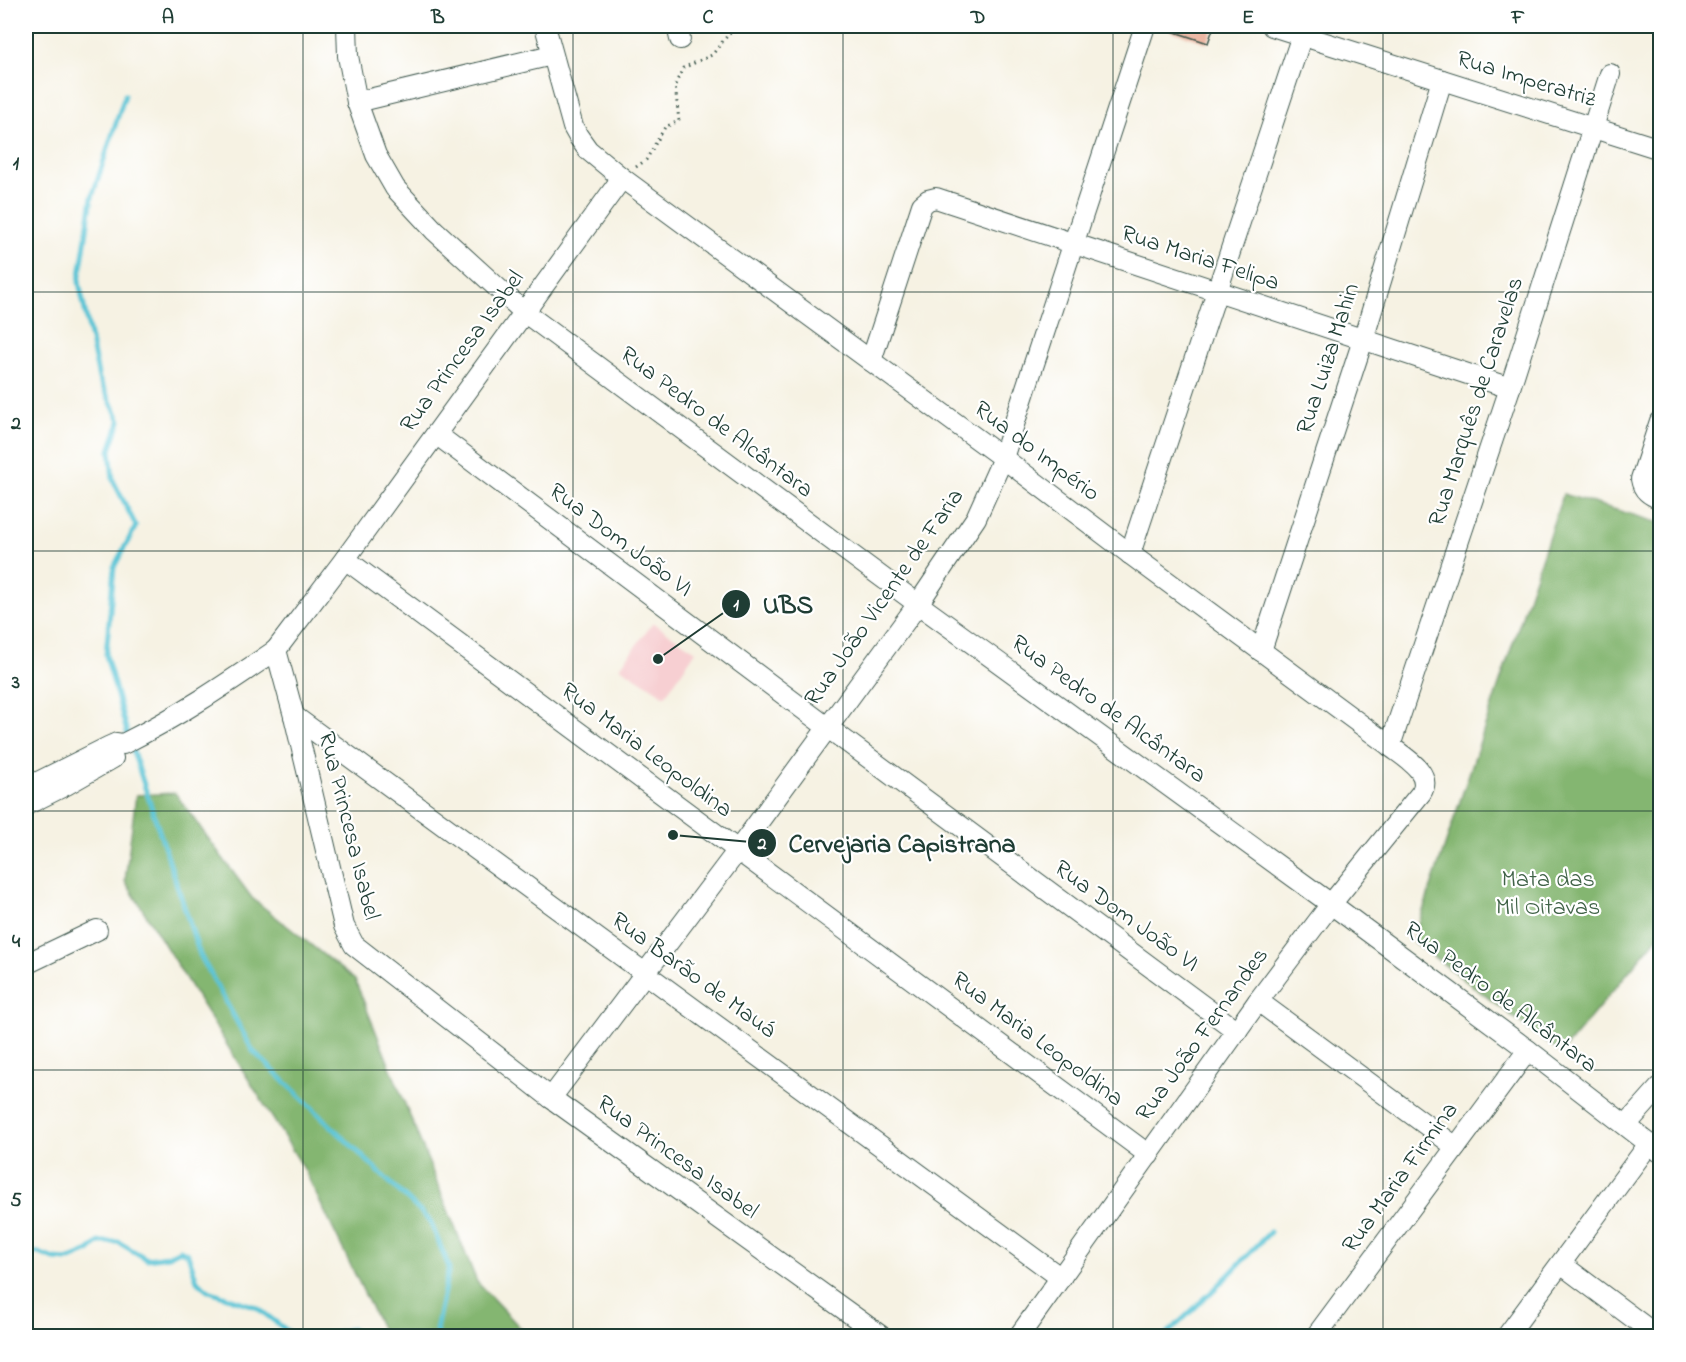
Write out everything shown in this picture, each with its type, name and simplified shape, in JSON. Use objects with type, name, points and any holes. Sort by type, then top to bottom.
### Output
[{"type":"street","name":"Rua Pedro de Alcântara","points":[[346,26],[348,56],[357,102],[376,154],[395,188],[434,230],[524,312],[918,604],[1331,904],[1528,1050],[1655,1148]]},
{"type":"street","name":"Rua do Império","points":[[544,26],[573,127],[588,150],[622,178],[1003,458],[1418,768]]},
{"type":"street","name":"Rua João Vicente de Faria","points":[[551,1098],[738,850],[918,604],[976,518],[1003,458],[1145,26]]},
{"type":"street","name":"Rua Imperatriz","points":[[1272,26],[1660,149]]},
{"type":"street","points":[[1130,554],[1302,35]]},
{"type":"street","points":[[357,102],[552,55]]},
{"type":"street","name":"Rua Marquês de Caravelas","points":[[1390,746],[1510,388],[1610,74]]},
{"type":"street","name":"Rua Luiza Mahin","points":[[1261,651],[1363,340],[1442,80]]},
{"type":"street","name":"Rua Princesa Isabel","points":[[622,178],[345,559],[276,650],[344,926],[349,937],[364,953],[551,1098],[881,1336]]},
{"type":"street","name":"Rua Maria Felipa","points":[[871,361],[922,205],[936,198],[1510,388]]},
{"type":"street","points":[[1660,421],[1641,482],[1647,492],[1660,499]]},
{"type":"street","name":"Rua Dom João VI","points":[[435,434],[1237,1031]]},
{"type":"street","name":"Rua Maria Leopoldina","points":[[345,559],[1149,1155]]},
{"type":"street","points":[[26,806],[116,756],[131,740],[201,701],[276,650]]},
{"type":"street","name":"Rua Barão de Mauá","points":[[294,716],[1061,1278]]},
{"type":"street","points":[[26,789],[108,747],[131,740]]},
{"type":"street","name":"Rua João Fernandes","points":[[1019,1336],[1258,1002],[1331,904],[1423,791],[1425,779],[1418,768]]},
{"type":"street","points":[[26,964],[98,930]]},
{"type":"street","points":[[1258,1002],[1456,1147]]},
{"type":"street","name":"Rua Maria Firmina","points":[[1316,1336],[1528,1050]]},
{"type":"street","points":[[1626,1125],[1660,1087]]},
{"type":"street","points":[[1507,1336],[1560,1264],[1655,1148]]},
{"type":"street","points":[[1560,1264],[1656,1335]]},
{"type":"path","points":[[622,178],[646,160],[665,127],[679,121],[675,85],[683,68],[712,55],[735,26]]},
{"type":"shaded area","points":[[653,623],[696,651],[665,696],[620,667]]},
{"type":"green space","name":"Mata das Mil Oitavas","points":[[1563,494],[1660,523],[1660,934],[1561,1053],[1413,941]]},
{"type":"green space","points":[[175,793],[252,898],[355,980],[477,1282],[528,1336],[385,1336],[303,1167],[125,881],[136,795]]},
{"type":"building","points":[[1164,26],[1214,26],[1208,43],[1163,28]]},
{"type":"waterway","points":[[125,95],[92,197],[79,282],[99,379],[120,421],[110,450],[113,480],[136,526],[114,567],[106,655],[128,736]]},
{"type":"waterway","points":[[131,745],[200,955],[253,1051],[430,1221],[449,1267],[436,1330],[438,1336]]},
{"type":"waterway","points":[[1165,1336],[1270,1232]]},
{"type":"waterway","points":[[26,1252],[68,1260],[89,1251],[99,1242],[118,1242],[147,1259],[168,1256],[180,1250],[188,1254],[197,1281],[209,1291],[256,1307],[294,1336]]},
{"type":"waterway","points":[[324,1336],[351,1329],[362,1336]]},
{"type":"place","name":"UBS","points":[[658,659]]},
{"type":"place","name":"Cervejaria Capistrana","points":[[673,835]]}]
